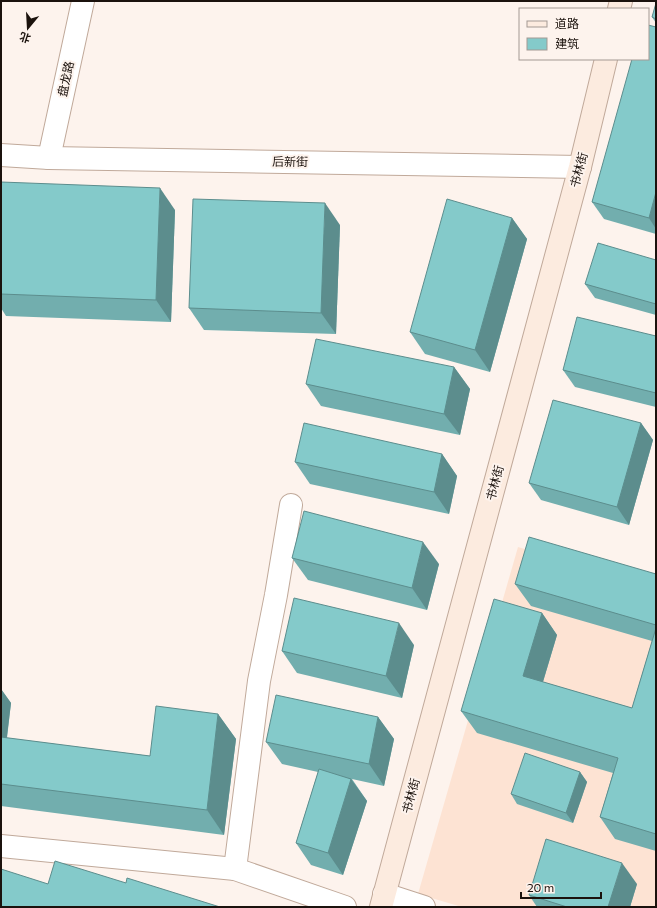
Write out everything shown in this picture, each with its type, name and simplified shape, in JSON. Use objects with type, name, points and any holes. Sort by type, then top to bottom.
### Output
[{"type":"street","name":"盘龙路","points":[[48,158],[83,1]]},
{"type":"street","name":"书林街","points":[[382,900],[580,167],[606,60]]},
{"type":"street","name":"后新街","points":[[1,155],[48,158],[580,167]]},
{"type":"street","points":[[236,869],[260,681],[291,505]]},
{"type":"street","points":[[1,846],[236,869],[345,907]]},
{"type":"street","points":[[382,900],[424,907]]},
{"type":"shaded area","points":[[518,547],[656,588],[656,907],[462,907],[418,894]]},
{"type":"building","points":[[656,3],[656,19],[652,17]]},
{"type":"building","points":[[649,25],[656,27],[656,192],[649,218],[592,202],[632,60],[649,60]]},
{"type":"building","points":[[1,182],[160,188],[156,300],[1,294]]},
{"type":"building","points":[[193,199],[325,203],[321,313],[189,308]]},
{"type":"building","points":[[447,199],[512,218],[475,350],[410,332]]},
{"type":"building","points":[[598,243],[656,260],[656,304],[585,284]]},
{"type":"building","points":[[577,317],[656,336],[656,393],[563,370]]},
{"type":"building","points":[[316,339],[454,367],[444,414],[306,384]]},
{"type":"building","points":[[553,400],[641,423],[617,507],[529,483]]},
{"type":"building","points":[[304,423],[442,454],[434,492],[295,462]]},
{"type":"building","points":[[304,511],[423,542],[412,588],[292,558]]},
{"type":"building","points":[[529,537],[656,574],[656,625],[515,584]]},
{"type":"building","points":[[294,598],[399,623],[386,676],[282,651]]},
{"type":"building","points":[[494,599],[542,613],[523,676],[632,708],[656,628],[656,834],[600,817],[618,758],[461,711]]},
{"type":"building","points":[[276,695],[378,717],[369,764],[266,742]]},
{"type":"building","points":[[156,706],[218,714],[207,810],[1,784],[1,737],[150,756]]},
{"type":"building","points":[[525,753],[580,772],[566,813],[511,794]]},
{"type":"building","points":[[319,769],[351,779],[328,853],[296,843]]},
{"type":"building","points":[[546,839],[622,863],[608,907],[567,907],[529,895]]},
{"type":"building","points":[[55,861],[126,883],[127,878],[220,907],[1,907],[1,869],[48,884]]}]
